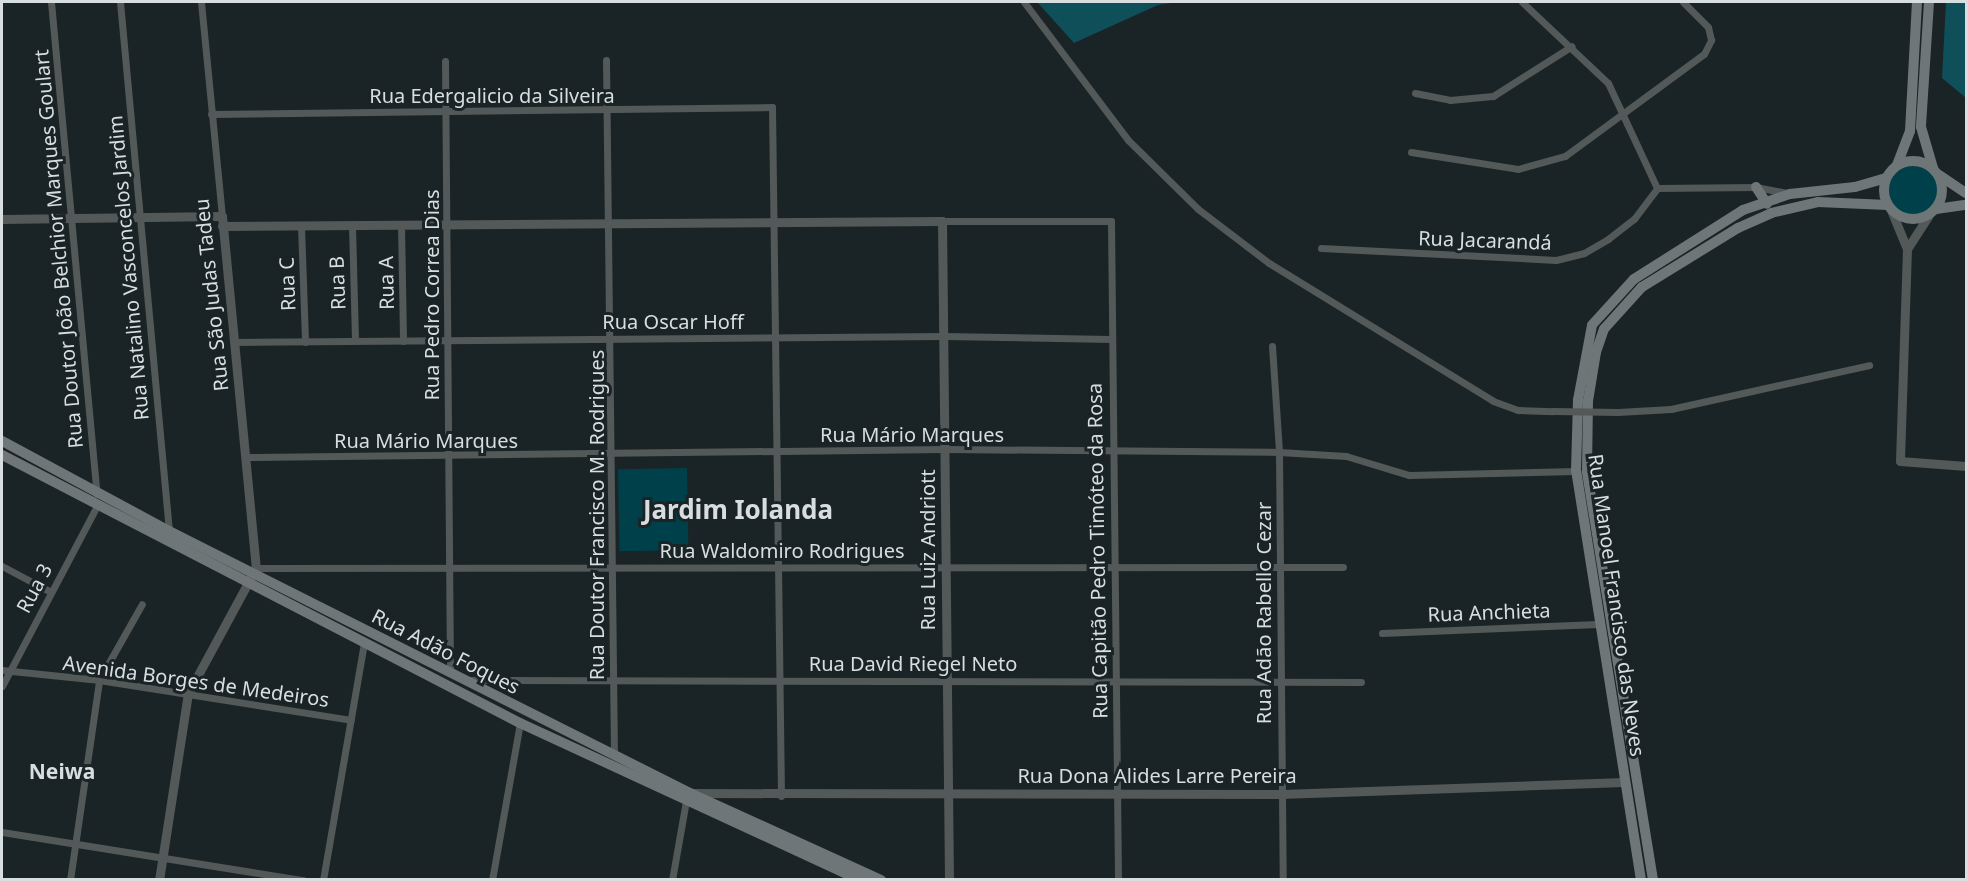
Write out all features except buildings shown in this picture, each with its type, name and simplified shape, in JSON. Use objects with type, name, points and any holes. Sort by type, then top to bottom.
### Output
[{"type":"main road","points":[[1890,208],[1886,178],[1897,165],[1910,130],[1917,2]]},
{"type":"main road","points":[[1929,2],[1921,127],[1943,192],[1933,212]]},
{"type":"main road","points":[[1897,165],[1916,161],[1936,171],[1966,193]]},
{"type":"main road","name":"Rua Manoel Francisco das Neves","points":[[1641,879],[1598,624],[1576,471],[1578,400],[1592,325],[1634,279],[1762,201],[1790,194],[1855,188],[1886,178]]},
{"type":"main road","points":[[1756,187],[1762,201],[1769,206],[1808,199],[1818,202],[1890,208],[1905,219],[1966,205]]},
{"type":"main road","name":"Rua Manoel Francisco das Neves","points":[[1653,879],[1587,471],[1588,401],[1596,352],[1604,329],[1642,287],[1738,228],[1792,206],[1818,202]]},
{"type":"main road","name":"Rua Adão Foques","points":[[2,441],[97,494],[252,574],[614,754],[688,797],[860,879]]},
{"type":"main road","name":"Rua Adão Foques","points":[[2,455],[97,506],[252,574],[364,642],[520,723],[881,879]]},
{"type":"street","name":"Rua Doutor João Belchior Marques Goulart","points":[[51,2],[97,494]]},
{"type":"street","name":"Rua Natalino Vasconcelos Jardim","points":[[120,2],[169,531]]},
{"type":"street","name":"Rua São Judas Tadeu","points":[[201,2],[245,457],[252,574]]},
{"type":"street","points":[[1024,2],[1128,140],[1198,209],[1269,263],[1492,401],[1518,410],[1618,412],[1671,409],[1869,365]]},
{"type":"street","points":[[1522,2],[1572,46],[1608,83],[1626,116],[1657,189],[1756,187],[1790,194]]},
{"type":"street","points":[[1411,152],[1491,168],[1539,167],[1564,156],[1626,116],[1704,54],[1711,40],[1708,27],[1683,2]]},
{"type":"street","points":[[1415,93],[1450,100],[1493,96],[1572,46]]},
{"type":"street","name":"Rua Doutor Francisco M. Rodrigues","points":[[606,60],[614,754]]},
{"type":"street","name":"Rua Pedro Correa Dias","points":[[445,61],[450,673]]},
{"type":"street","name":"Rua Edergalicio da Silveira","points":[[211,114],[606,111],[772,107],[773,225]]},
{"type":"street","name":"Rua Jacarandá","points":[[1321,248],[1556,260],[1584,253],[1608,239],[1634,219],[1657,189]]},
{"type":"street","points":[[1890,208],[1907,249],[1900,461],[1966,466]]},
{"type":"street","points":[[1907,249],[1933,212]]},
{"type":"street","points":[[2,219],[139,219],[301,226],[448,223],[773,225],[942,221]]},
{"type":"street","name":"Rua Capitão Pedro Timóteo da Rosa","points":[[942,221],[1111,221],[1118,879]]},
{"type":"street","name":"Rua Luiz Andriott","points":[[942,221],[945,678],[949,879]]},
{"type":"street","name":"Rua A","points":[[401,224],[403,341]]},
{"type":"street","name":"Rua B","points":[[352,225],[355,341]]},
{"type":"street","points":[[773,225],[781,796]]},
{"type":"street","name":"Rua C","points":[[301,226],[305,342]]},
{"type":"street","name":"Rua Oscar Hoff","points":[[234,342],[944,336],[1111,339]]},
{"type":"street","name":"Rua Adão Rabello Cezar","points":[[1272,346],[1279,452],[1279,681],[1283,879]]},
{"type":"street","name":"Rua Mário Marques","points":[[245,457],[449,457],[945,449],[1112,453],[1279,452],[1346,456],[1409,475],[1576,471]]},
{"type":"street","name":"Rua 3","points":[[2,686],[5,672],[97,506]]},
{"type":"street","name":"Rua Waldomiro Rodrigues","points":[[252,574],[448,567],[945,565],[1115,568],[1343,567]]},
{"type":"street","points":[[2,566],[51,592]]},
{"type":"street","points":[[159,879],[188,693],[252,574]]},
{"type":"street","points":[[70,879],[99,680],[142,604]]},
{"type":"street","name":"Rua Anchieta","points":[[1382,633],[1598,624]]},
{"type":"street","points":[[323,879],[364,642]]},
{"type":"street","name":"Avenida Borges de Medeiros","points":[[5,672],[99,680],[351,720]]},
{"type":"street","name":"Rua David Riegel Neto","points":[[464,680],[613,682],[945,678],[1116,682],[1361,682]]},
{"type":"street","points":[[492,879],[520,723]]},
{"type":"street","name":"Rua Dona Alides Larre Pereira","points":[[688,797],[947,793],[1281,794],[1624,782]]},
{"type":"street","points":[[672,879],[688,797]]},
{"type":"street","points":[[2,832],[75,847],[303,879]]},
{"type":"shaded area","points":[[1037,2],[1179,2],[1158,5],[1074,43]]},
{"type":"shaded area","points":[[1946,2],[1966,2],[1966,98],[1942,78]]},
{"type":"shaded area","points":[[1913,166],[1927,170],[1934,177],[1938,191],[1934,205],[1927,212],[1913,216],[1899,212],[1892,205],[1888,191],[1892,177],[1899,170]]},
{"type":"shaded area","points":[[687,468],[688,550],[619,551],[618,469]]},
{"type":"district","name":"Jardim Iolanda","points":[[738,510]]},
{"type":"district","name":"Neiwa","points":[[62,771]]}]
